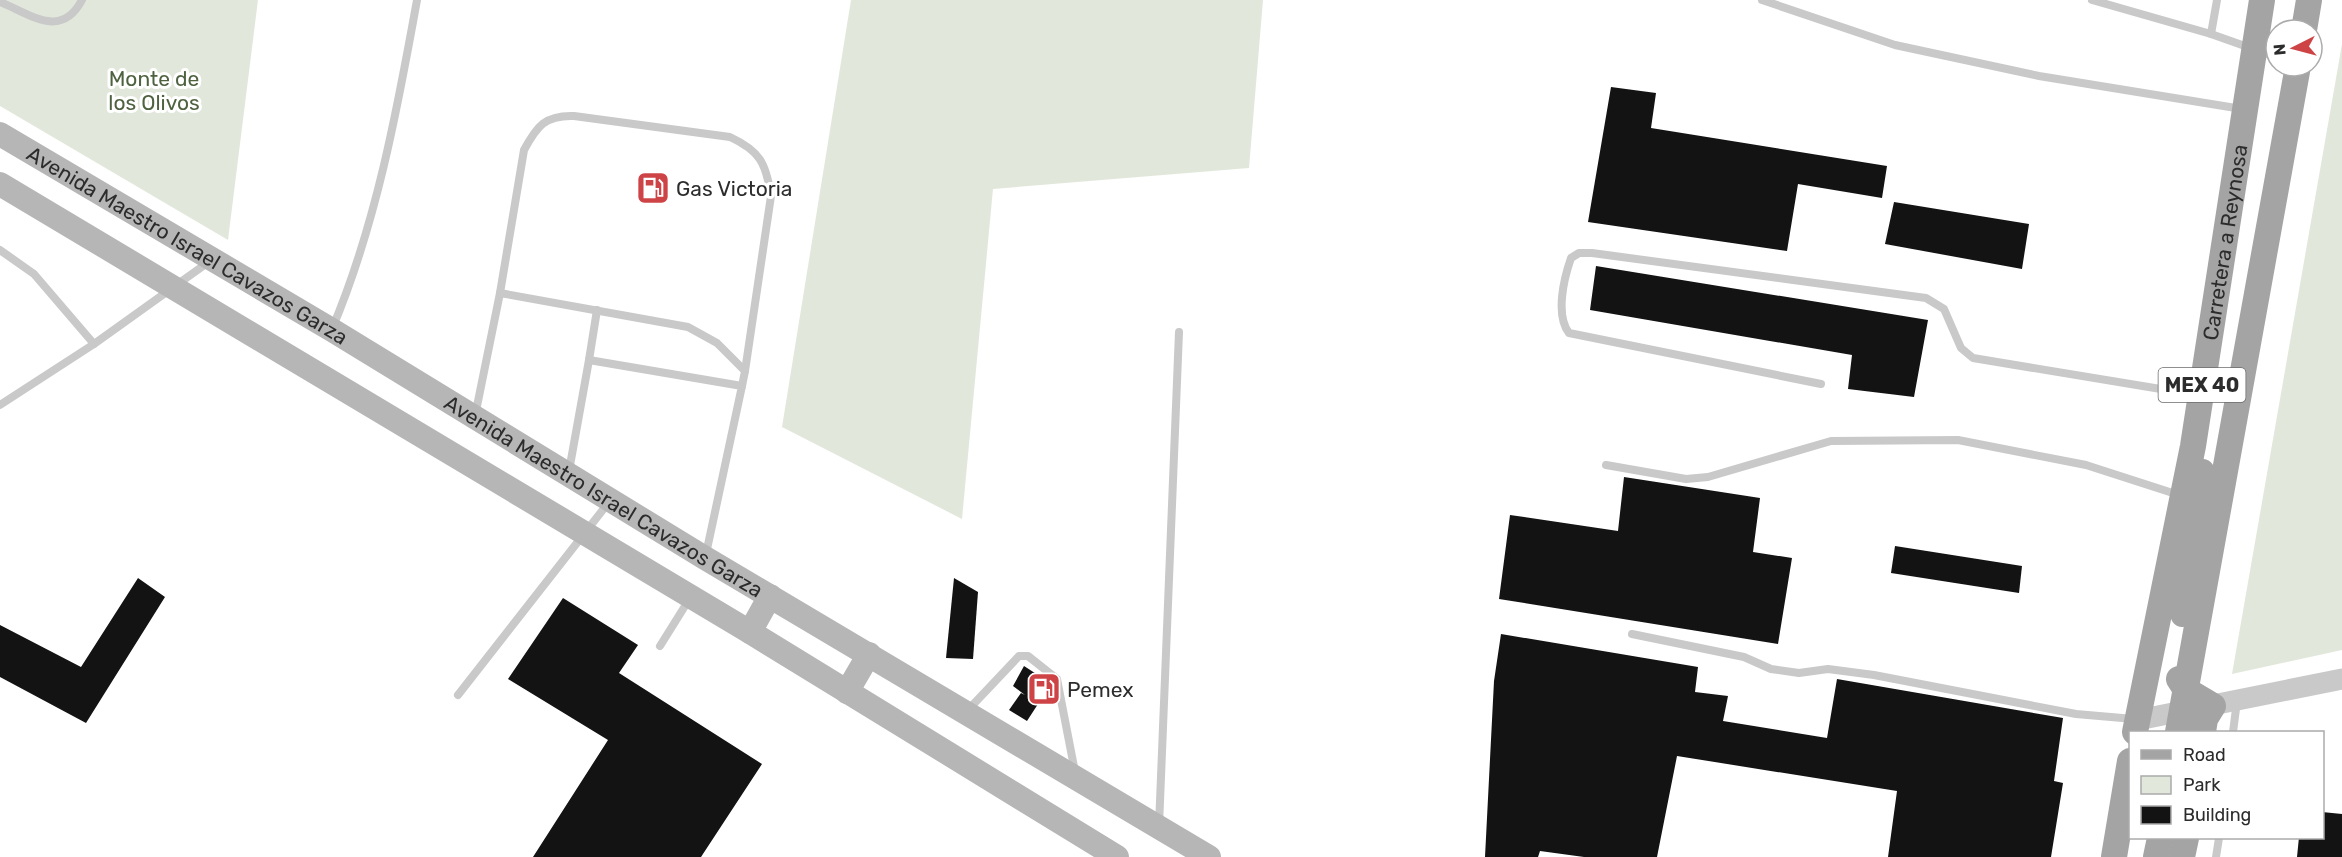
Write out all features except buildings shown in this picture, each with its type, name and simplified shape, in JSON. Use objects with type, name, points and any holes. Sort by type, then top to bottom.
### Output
[{"type":"main road","name":"Carretera a Reynosa","points":[[2262,0],[2264,35]]},
{"type":"main road","points":[[2306,18],[2308,0]]},
{"type":"main road","name":"Carretera a Reynosa","points":[[2137,726],[2193,446],[2245,110],[2264,56]]},
{"type":"main road","name":"Carretera a Reynosa","points":[[2182,712],[2296,78]]},
{"type":"main road","name":"Avenida Maestro Israel Cavazos Garza","points":[[0,134],[332,330],[705,558],[1209,857]]},
{"type":"main road","name":"Avenida Maestro Israel Cavazos Garza","points":[[0,184],[750,632],[1117,857]]},
{"type":"main road","points":[[2193,446],[2199,458],[2202,480],[2177,657],[2182,712],[2225,704]]},
{"type":"main road","points":[[750,632],[770,596]]},
{"type":"main road","points":[[847,692],[869,654]]},
{"type":"main road","points":[[2202,731],[2205,719],[2225,704]]},
{"type":"main road","points":[[2114,857],[2129,767]]},
{"type":"main road","points":[[2156,857],[2160,839]]},
{"type":"main road","points":[[2182,857],[2186,839]]},
{"type":"street","points":[[2225,704],[2342,679]]},
{"type":"street","points":[[2137,726],[2182,712]]},
{"type":"lane","points":[[0,2],[35,19],[49,21],[62,20],[71,16],[82,0]]},
{"type":"lane","points":[[332,330],[356,265],[374,204],[417,0]]},
{"type":"lane","points":[[1762,0],[1895,45],[2039,76],[2245,110]]},
{"type":"lane","points":[[2092,0],[2211,34],[2264,53]]},
{"type":"lane","points":[[2211,34],[2217,0]]},
{"type":"lane","points":[[475,417],[500,293],[524,150],[532,134],[544,122],[558,116],[574,116],[730,137],[747,145],[760,157],[767,173],[771,196],[745,371],[705,558]]},
{"type":"lane","points":[[0,250],[34,274],[94,344]]},
{"type":"lane","points":[[1821,384],[1569,333],[1563,326],[1562,314],[1571,258],[1579,253],[1592,253],[1926,297],[1944,309],[1961,348],[1973,358],[2201,396]]},
{"type":"lane","points":[[0,405],[94,344],[213,259]]},
{"type":"lane","points":[[500,293],[688,327],[717,343],[745,371]]},
{"type":"lane","points":[[568,473],[597,310]]},
{"type":"lane","points":[[1159,826],[1179,332]]},
{"type":"lane","points":[[589,360],[742,386]]},
{"type":"lane","points":[[1606,465],[1686,479],[1708,477],[1831,441],[1958,440],[2086,465],[2182,496]]},
{"type":"lane","points":[[458,695],[611,500]]},
{"type":"lane","points":[[660,646],[690,596]]},
{"type":"lane","points":[[1632,634],[1744,657],[1771,669],[1799,673],[1828,669],[1874,675],[2137,726]]},
{"type":"lane","points":[[966,712],[1019,656],[1028,656],[1057,679],[1076,779]]},
{"type":"lane","points":[[2225,704],[2233,731]]},
{"type":"lane","points":[[2216,857],[2218,839]]},
{"type":"green space","name":"Monte de los Olivos","points":[[0,0],[258,0],[228,240],[0,106]]},
{"type":"green space","points":[[851,0],[1263,0],[1249,168],[993,189],[962,519],[782,427]]},
{"type":"green space","points":[[2342,44],[2342,650],[2232,674]]},
{"type":"place","name":"Gas Victoria","points":[[653,188]]},
{"type":"place","name":"Pemex","points":[[1044,689]]}]
